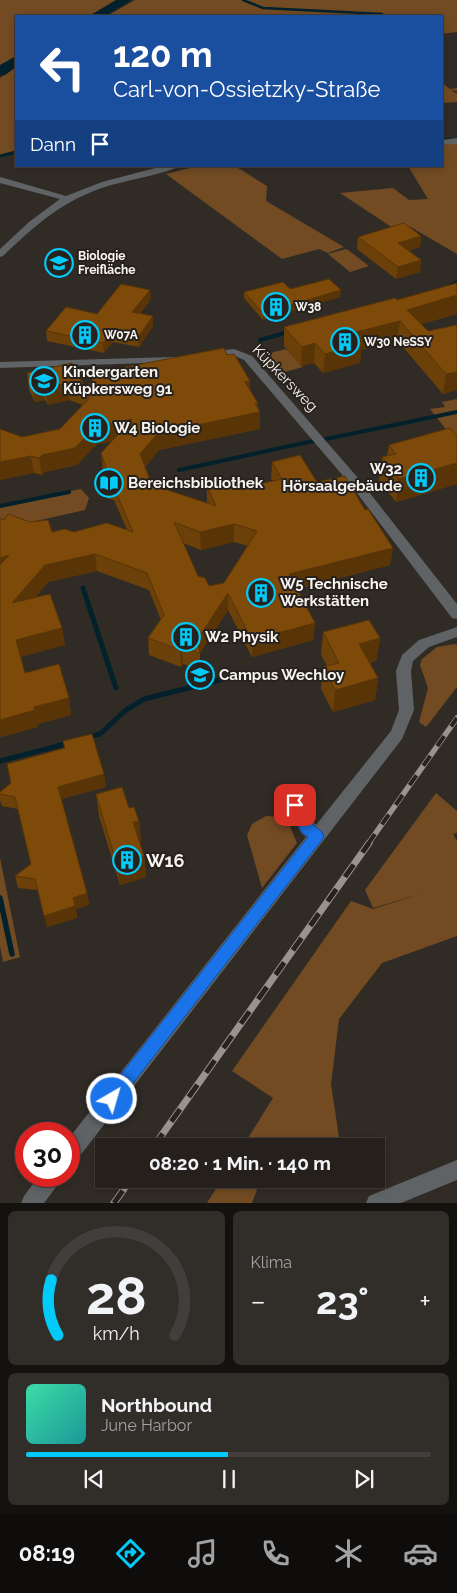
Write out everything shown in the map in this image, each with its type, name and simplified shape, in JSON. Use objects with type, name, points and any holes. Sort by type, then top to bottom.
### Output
[{"type":"street","points":[[443,143],[457,141]]},
{"type":"street","points":[[0,254],[30,225],[68,199],[108,184],[170,167]]},
{"type":"street","points":[[0,180],[68,199]]},
{"type":"street","name":"Küpkersweg","points":[[0,365],[153,362],[193,358],[226,351],[248,358],[354,481],[457,614]]},
{"type":"street","points":[[80,1140],[397,735],[405,718],[407,703],[402,666],[408,656],[422,645],[457,632]]},
{"type":"street","points":[[295,805],[307,828],[317,836]]},
{"type":"street","points":[[376,1203],[457,1170]]},
{"type":"street","points":[[31,1203],[43,1187]]},
{"type":"shaded area","points":[[0,0],[120,0],[94,15],[15,15],[15,58],[0,67]]},
{"type":"shaded area","points":[[135,0],[457,0],[457,32],[443,34],[443,15],[109,15]]},
{"type":"shaded area","points":[[15,67],[15,152],[0,155],[0,78]]},
{"type":"shaded area","points":[[443,84],[450,89],[457,88],[457,91],[451,90],[457,94],[457,102],[443,103]]},
{"type":"shaded area","points":[[457,143],[457,254],[409,226],[396,230],[340,193],[393,188],[409,200],[428,199],[409,167],[443,167],[443,145]]},
{"type":"shaded area","points":[[194,167],[237,167],[267,186],[266,201],[344,247],[328,253],[319,249],[282,259],[166,174]]},
{"type":"shaded area","points":[[346,249],[369,266],[350,272],[328,254]]},
{"type":"shaded area","points":[[286,349],[303,367],[274,375],[259,356]]},
{"type":"shaded area","points":[[457,399],[456,442],[430,409],[445,407],[442,402]]},
{"type":"shaded area","points":[[81,489],[89,498],[85,510],[0,529],[0,505]]},
{"type":"shaded area","points":[[457,645],[457,687],[426,727],[419,722],[428,688],[420,665],[422,659],[437,647]]},
{"type":"shaded area","points":[[436,793],[457,811],[457,833],[453,834],[457,841],[457,936],[382,963],[339,1019],[331,1084],[339,1137],[248,1138],[273,1098],[232,1071],[351,901],[373,909],[424,893],[373,908],[365,890]]},
{"type":"shaded area","points":[[266,816],[286,817],[297,843],[262,888],[247,835],[252,824]]},
{"type":"shaded area","points":[[0,858],[20,957],[3,962],[0,946]]},
{"type":"shaded area","points":[[216,1188],[258,1188],[252,1203],[207,1203]]},
{"type":"building","points":[[404,223],[421,236],[398,243],[421,260],[398,267],[358,237]]},
{"type":"building","points":[[329,279],[341,290],[263,313],[244,292],[283,282],[290,289]]},
{"type":"building","points":[[457,283],[457,295],[407,310],[428,331],[457,325],[457,372],[446,374],[400,321],[352,333],[362,344],[325,354],[315,343],[302,347],[284,327],[395,298],[397,300]]},
{"type":"building","points":[[121,284],[150,290],[132,312],[153,316],[138,337],[112,332],[103,343],[46,331],[66,307],[97,314]]},
{"type":"building","points":[[224,348],[227,355],[234,354],[250,381],[245,382],[258,403],[255,403],[260,412],[158,433],[140,454],[152,485],[216,506],[207,486],[237,480],[241,488],[282,479],[272,462],[300,455],[317,482],[345,476],[365,510],[368,509],[393,548],[289,574],[315,623],[252,640],[228,593],[197,640],[200,653],[182,647],[180,650],[148,638],[164,615],[147,573],[95,554],[45,565],[12,603],[50,594],[62,628],[16,640],[25,673],[59,664],[69,698],[34,707],[35,710],[0,720],[0,565],[9,555],[0,558],[0,518],[4,520],[8,514],[30,522],[48,520],[52,532],[65,529],[74,532],[107,523],[133,532],[112,483],[105,480],[109,475],[101,453],[132,419],[95,427],[75,448],[42,455],[39,458],[31,456],[0,462],[0,429],[22,437],[60,429],[95,392],[67,383],[45,388],[43,383],[33,385],[27,373],[72,363],[85,388],[100,372]],"holes":[[[174,522],[200,532],[234,524],[257,531],[224,583],[209,586],[205,578],[198,576]]]},
{"type":"building","points":[[450,428],[457,436],[457,463],[399,479],[382,457],[396,454],[389,445]]},
{"type":"building","points":[[369,620],[380,638],[359,644],[378,678],[335,690],[323,667],[339,663],[323,632]]},
{"type":"building","points":[[92,734],[104,774],[58,787],[87,893],[73,898],[75,906],[44,916],[35,879],[15,876],[31,864],[15,797],[0,794],[11,783],[7,764],[65,748],[63,741]]},
{"type":"building","name":"W16","points":[[122,787],[129,808],[134,807],[139,821],[133,822],[144,856],[117,865],[96,794]]},
{"type":"waterway","points":[[98,15],[126,0]]},
{"type":"waterway","points":[[243,0],[263,8],[382,14]]},
{"type":"waterway","points":[[0,72],[15,61]]},
{"type":"waterway","points":[[443,140],[457,139]]},
{"type":"waterway","points":[[0,156],[15,152]]},
{"type":"waterway","points":[[447,287],[457,282]]},
{"type":"waterway","points":[[260,340],[289,332]]},
{"type":"waterway","points":[[326,439],[457,412]]},
{"type":"waterway","points":[[179,470],[318,440]]},
{"type":"waterway","points":[[0,506],[69,492]]},
{"type":"waterway","points":[[83,588],[116,688]]},
{"type":"waterway","points":[[88,737],[100,734],[126,710],[144,699],[224,679]]},
{"type":"waterway","points":[[0,761],[69,743]]},
{"type":"waterway","points":[[0,898],[12,954]]},
{"type":"railway","points":[[368,844],[457,718]]},
{"type":"railway","points":[[160,1138],[369,843]]},
{"type":"railway","points":[[114,1203],[125,1188]]},
{"type":"place","name":"Biologie Freifläche","points":[[59,263]]},
{"type":"place","name":"W38","points":[[276,307]]},
{"type":"place","name":"W07A","points":[[85,335]]},
{"type":"place","name":"W30 NeSSY","points":[[345,342]]},
{"type":"place","name":"Kindergarten Küpkersweg 91","points":[[44,381]]},
{"type":"place","name":"W4 Biologie","points":[[95,428]]},
{"type":"place","name":"W32 Hörsaalgebäude","points":[[421,478]]},
{"type":"place","name":"Bereichsbibliothek","points":[[109,483]]},
{"type":"place","name":"W5 Technische Werkstätten","points":[[261,593]]},
{"type":"place","name":"W2 Physik","points":[[186,637]]},
{"type":"place","name":"Campus Wechloy","points":[[200,675]]},
{"type":"place","name":"W16","points":[[127,860]]},
{"type":"route","points":[[112,1099],[317,836],[307,828],[295,805]]}]
